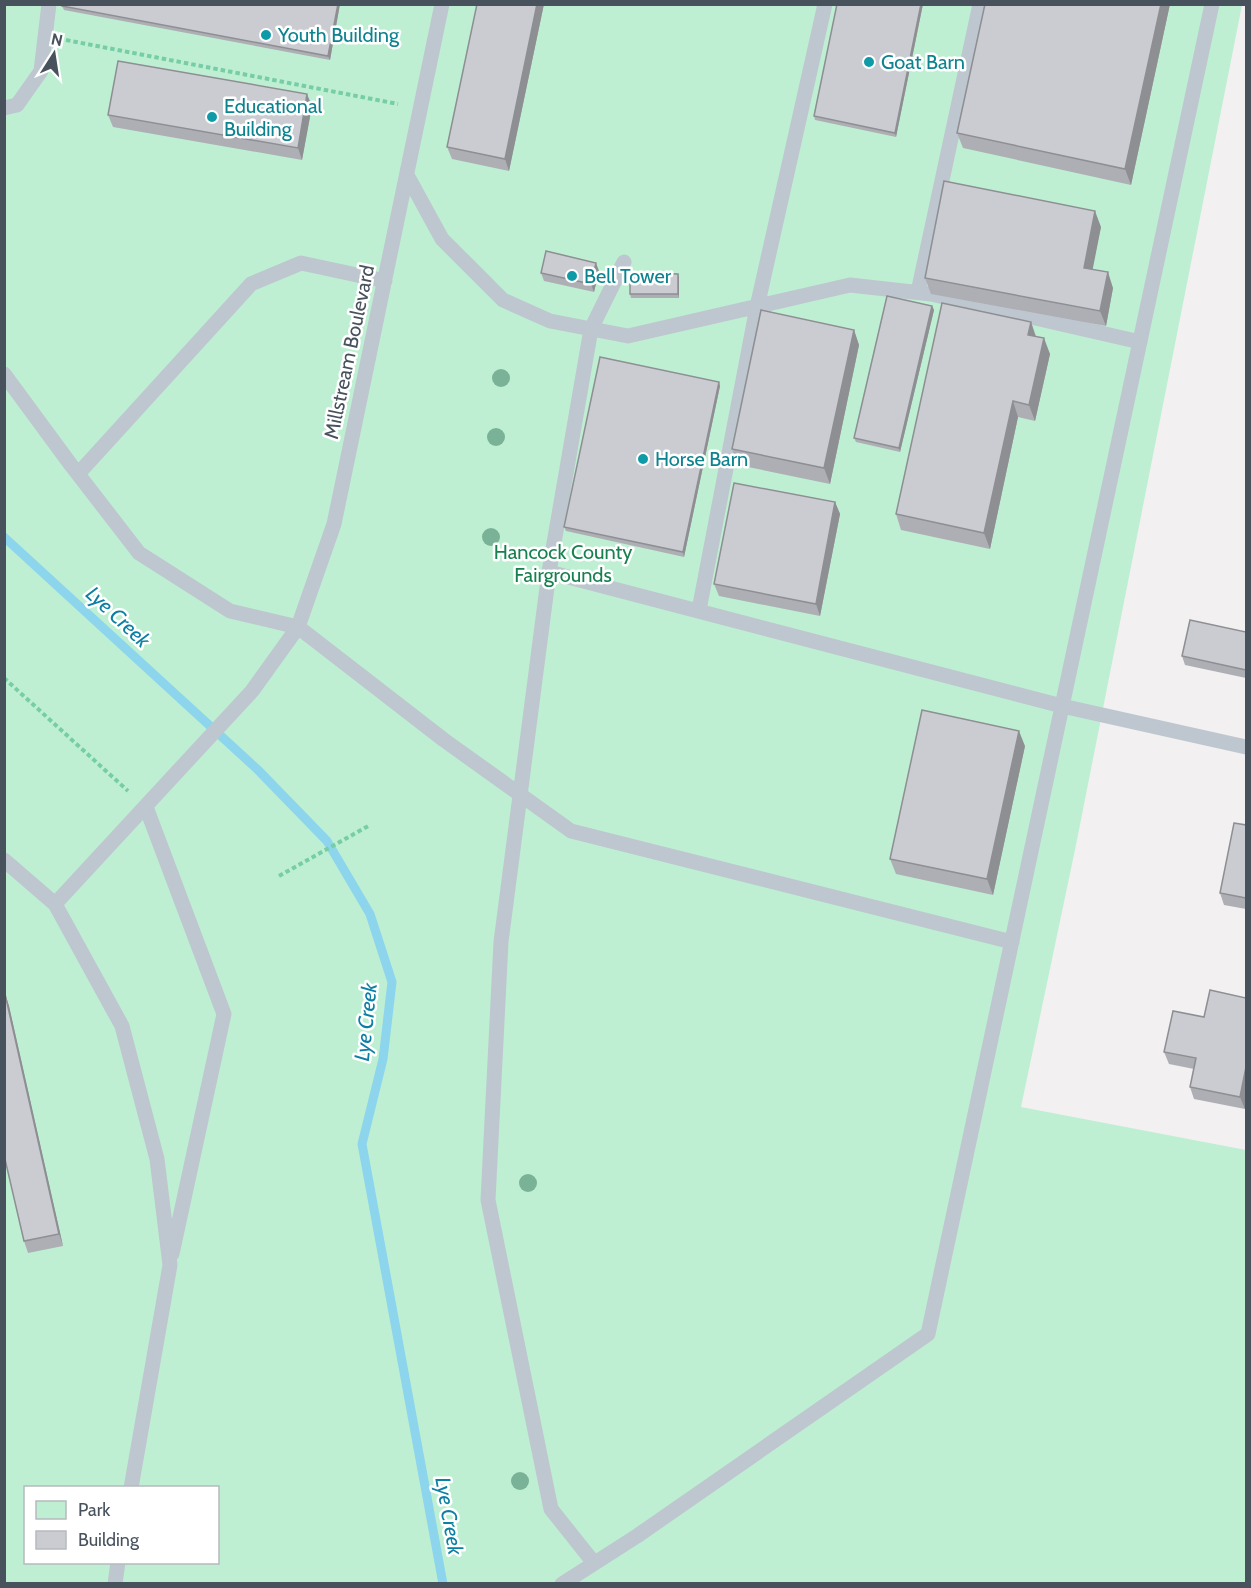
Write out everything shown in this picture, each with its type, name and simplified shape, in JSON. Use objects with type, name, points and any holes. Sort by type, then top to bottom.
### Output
[{"type":"lane","points":[[4,108],[17,105],[41,71],[49,4]]},
{"type":"lane","name":"Millstream Boulevard","points":[[55,904],[252,692],[298,627],[334,524],[442,4]]},
{"type":"lane","points":[[699,610],[757,308],[825,4]]},
{"type":"lane","points":[[918,292],[980,4]]},
{"type":"lane","points":[[562,1584],[637,1536],[928,1334],[1212,4]]},
{"type":"lane","points":[[407,175],[442,239],[503,300],[550,321],[628,336],[850,285],[931,294],[1140,342]]},
{"type":"lane","points":[[594,1563],[551,1509],[488,1200],[501,942],[549,572],[591,329],[624,262]]},
{"type":"lane","points":[[78,474],[251,284],[301,263],[385,281]]},
{"type":"lane","points":[[4,374],[139,553],[230,611],[298,627],[444,740],[571,831],[1012,942]]},
{"type":"lane","points":[[549,572],[1062,706],[1246,747]]},
{"type":"lane","points":[[131,1486],[170,1265],[225,1014],[146,807]]},
{"type":"lane","points":[[4,860],[55,904],[122,1026],[157,1159],[170,1265]]},
{"type":"lane","points":[[115,1584],[118,1564]]},
{"type":"path","points":[[45,36],[421,108]]},
{"type":"path","points":[[4,678],[146,807]]},
{"type":"path","points":[[279,876],[370,825]]},
{"type":"green space","name":"Hancock County Fairgrounds","points":[[5,5],[1242,5],[1076,845],[1021,1107],[1246,1150],[1246,1583],[5,1584]]},
{"type":"building","name":"Youth Building","points":[[63,4],[338,4],[328,56],[62,6]]},
{"type":"building","points":[[477,4],[537,4],[505,159],[447,147]]},
{"type":"building","name":"Goat Barn","points":[[837,4],[921,4],[895,133],[814,116]]},
{"type":"building","points":[[985,4],[1161,4],[1125,169],[957,133]]},
{"type":"building","name":"Educational Building","points":[[118,61],[307,94],[298,148],[108,115]]},
{"type":"building","points":[[944,181],[1095,211],[1084,268],[1108,272],[1100,311],[925,278]]},
{"type":"building","name":"Bell Tower","points":[[546,251],[596,263],[591,284],[541,273]]},
{"type":"building","points":[[630,273],[678,274],[678,294],[630,294]]},
{"type":"building","points":[[887,296],[932,306],[899,448],[854,438]]},
{"type":"building","points":[[942,303],[1031,322],[1028,335],[1044,338],[1029,405],[1013,401],[984,533],[896,514]]},
{"type":"building","points":[[761,310],[854,330],[824,468],[732,449]]},
{"type":"building","name":"Horse Barn","points":[[600,357],[719,382],[683,552],[564,527]]},
{"type":"building","points":[[734,483],[835,502],[816,604],[714,584]]},
{"type":"building","points":[[1190,620],[1246,632],[1246,670],[1182,656]]},
{"type":"building","points":[[922,710],[1019,731],[987,879],[890,859]]},
{"type":"building","points":[[1234,823],[1246,825],[1246,898],[1220,893]]},
{"type":"building","points":[[1210,990],[1246,998],[1246,1067],[1240,1097],[1190,1087],[1196,1058],[1164,1052],[1173,1011],[1204,1017]]},
{"type":"building","points":[[5,994],[59,1234],[24,1241],[4,1155]]},
{"type":"waterway","name":"Lye Creek","points":[[4,537],[258,770],[327,841],[370,914],[392,982],[383,1059],[362,1144],[443,1584]]},
{"type":"place","name":"Youth Building","points":[[266,35]]},
{"type":"place","name":"Goat Barn","points":[[869,62]]},
{"type":"place","name":"Educational Building","points":[[212,117]]},
{"type":"place","name":"Bell Tower","points":[[572,276]]},
{"type":"place","name":"Horse Barn","points":[[643,459]]}]
